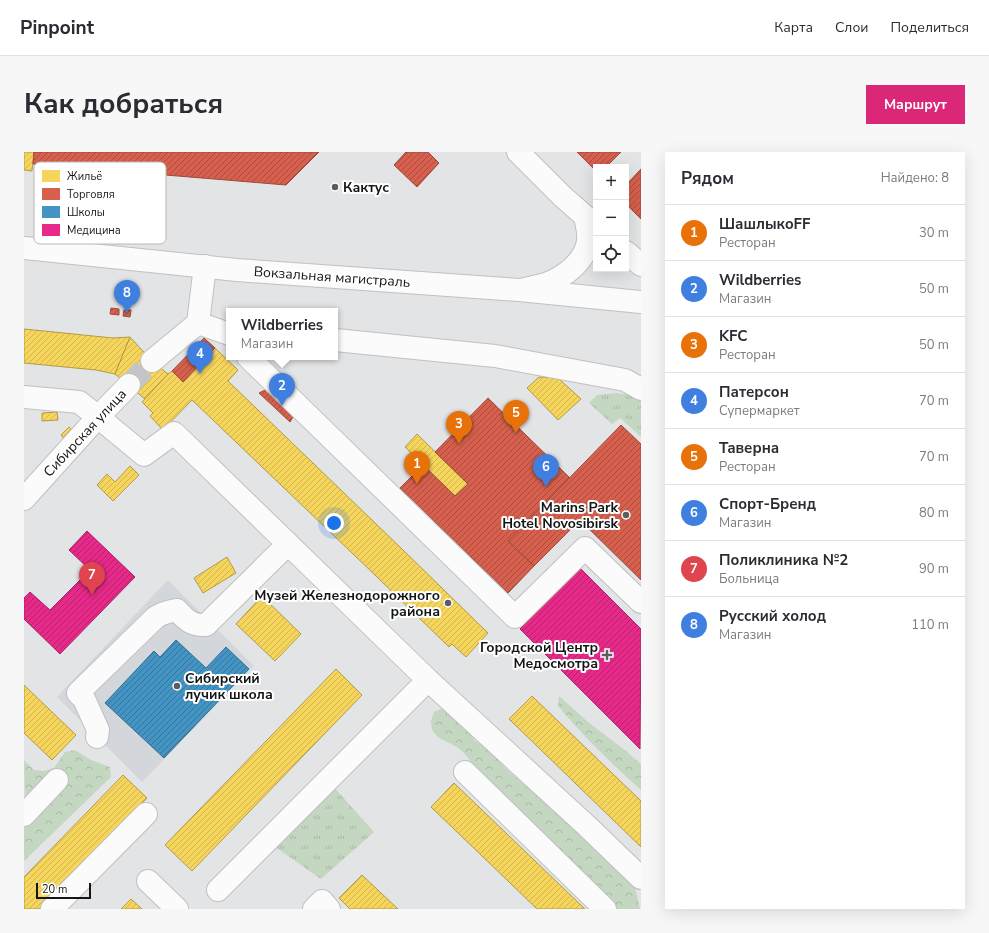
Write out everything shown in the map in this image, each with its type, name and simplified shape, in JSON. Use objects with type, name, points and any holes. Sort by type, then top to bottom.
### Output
[{"type":"main road","points":[[518,152],[562,196],[591,221],[588,231],[588,243],[581,259],[568,273],[546,284],[519,290]]},
{"type":"main road","name":"Вокзальная магистраль","points":[[24,248],[237,270],[519,290],[641,302]]},
{"type":"main road","points":[[629,255],[641,265]]},
{"type":"main road","points":[[152,361],[198,323],[205,266]]},
{"type":"main road","points":[[198,323],[226,333]]},
{"type":"main road","points":[[338,340],[495,356],[624,380],[641,389]]},
{"type":"main road","points":[[251,360],[516,616],[585,548],[641,602]]},
{"type":"main road","name":"Сибирская улица","points":[[24,499],[129,385]]},
{"type":"main road","points":[[24,397],[79,402],[144,455],[174,434],[428,680],[587,826],[641,878]]},
{"type":"main road","points":[[97,737],[98,730],[84,699],[78,693],[156,617],[168,611],[177,610],[187,621],[199,625],[206,625],[288,544]]},
{"type":"main road","points":[[218,890],[428,680]]},
{"type":"main road","points":[[466,772],[605,909]]},
{"type":"main road","points":[[24,815],[57,780]]},
{"type":"main road","points":[[58,907],[146,814]]},
{"type":"main road","points":[[148,881],[177,909]]},
{"type":"main road","points":[[314,909],[322,901],[329,909]]},
{"type":"shaded area","points":[[168,580],[254,666],[142,782],[57,697]]},
{"type":"green space","points":[[616,393],[638,396],[641,398],[640,436],[620,418],[612,424],[589,403],[597,395]]},
{"type":"green space","points":[[559,696],[588,722],[641,764],[641,790],[577,728],[558,706]]},
{"type":"green space","points":[[443,708],[464,727],[476,742],[494,752],[505,768],[587,836],[605,859],[629,876],[634,883],[640,909],[596,909],[465,754],[457,747],[439,738],[432,730],[431,721],[434,712]]},
{"type":"green space","points":[[75,750],[91,760],[110,767],[111,777],[24,861],[24,760],[34,770],[44,771],[54,768],[65,752]]},
{"type":"green space","points":[[332,785],[374,832],[321,879],[271,844]]},
{"type":"building: Жильё","points":[[24,152],[34,152],[32,171],[24,170]]},
{"type":"building: Жильё","points":[[24,329],[113,338],[130,337],[115,374],[96,370],[24,363]]},
{"type":"building: Жильё","points":[[130,337],[152,361],[168,374],[145,399],[115,374]]},
{"type":"building: Жильё","points":[[215,348],[238,370],[228,381],[488,633],[466,657],[452,644],[449,647],[192,400],[163,430],[150,416],[153,413],[142,402],[172,371],[183,382]]},
{"type":"building: Жильё","points":[[539,377],[558,378],[581,399],[558,420],[527,388]]},
{"type":"building: Жильё","points":[[57,412],[58,420],[42,421],[42,413]]},
{"type":"building: Жильё","points":[[69,427],[73,431],[64,439],[61,435]]},
{"type":"building: Жильё","points":[[417,434],[468,484],[455,496],[405,447]]},
{"type":"building: Жильё","name":"Marins Park Hotel Novosibirsk","points":[[611,455],[641,484],[641,544],[581,486]]},
{"type":"building: Жильё","points":[[130,466],[139,475],[113,501],[97,485],[107,474],[115,482]]},
{"type":"building: Жильё","points":[[227,557],[236,573],[203,593],[194,578]]},
{"type":"building: Жильё","points":[[262,596],[301,634],[275,661],[236,624]]},
{"type":"building: Жильё","points":[[336,669],[362,695],[192,871],[165,845]]},
{"type":"building: Жильё","points":[[24,685],[76,735],[52,760],[24,733]]},
{"type":"building: Жильё","points":[[532,696],[641,801],[641,847],[509,719]]},
{"type":"building: Жильё","points":[[123,775],[147,798],[39,909],[24,909],[24,877]]},
{"type":"building: Жильё","points":[[454,783],[585,909],[537,909],[431,807]]},
{"type":"building: Жильё","points":[[362,875],[398,909],[350,909],[339,898]]},
{"type":"building: Жильё","points":[[131,899],[142,909],[121,909]]},
{"type":"building: Торговля","points":[[34,152],[319,152],[286,185],[166,175],[166,162],[34,162],[33,164]]},
{"type":"building: Торговля","points":[[406,152],[428,152],[439,163],[417,187],[394,165]]},
{"type":"building: Торговля","points":[[577,152],[621,152],[609,164],[593,164],[593,168]]},
{"type":"building: Торговля","points":[[641,169],[641,219],[629,207],[629,182]]},
{"type":"building: Торговля","points":[[111,308],[119,309],[119,315],[110,314]]},
{"type":"building: Торговля","points":[[124,310],[131,310],[130,317],[123,316]]},
{"type":"building: Торговля","points":[[204,338],[215,348],[183,382],[172,371]]},
{"type":"building: Торговля","points":[[267,389],[293,410],[293,417],[290,422],[259,393]]},
{"type":"building: Торговля","points":[[488,398],[570,478],[508,541],[534,566],[508,593],[400,488],[423,465],[455,496],[468,484],[435,452]]},
{"type":"building: Торговля","points":[[621,425],[641,444],[641,580],[580,520],[534,566],[508,541]]},
{"type":"building: Школы","name":"Сибирский лучик школа","points":[[176,640],[206,668],[226,647],[249,669],[164,758],[105,703],[154,651],[160,657]]},
{"type":"building: Медицина","points":[[87,531],[135,577],[60,654],[24,619],[24,598],[30,592],[50,610],[90,570],[69,550]]},
{"type":"building: Медицина","points":[[580,568],[641,629],[640,749],[520,629]]},
{"type":"tunnel","points":[[129,385],[152,361]]},
{"type":"place","name":"Кактус","points":[[335,187]]},
{"type":"place","name":"Русский холод","points":[[127,313]]},
{"type":"place","name":"Патерсон","points":[[200,374]]},
{"type":"place","name":"Wildberries","points":[[282,406]]},
{"type":"place","name":"Таверна","points":[[516,433]]},
{"type":"place","name":"KFC","points":[[459,444]]},
{"type":"place","name":"ШашлыкoFF","points":[[417,484]]},
{"type":"place","name":"Спорт-Бренд","points":[[546,487]]},
{"type":"place","name":"Marins Park Hotel Novosibirsk","points":[[626,515]]},
{"type":"place","name":"Поликлиника №2","points":[[92,595]]},
{"type":"place","name":"Музей Железнодорожного района","points":[[448,603]]},
{"type":"place","name":"Городской Центр Медосмотра","points":[[607,655]]},
{"type":"place","name":"Сибирский лучик школа","points":[[177,686]]}]
